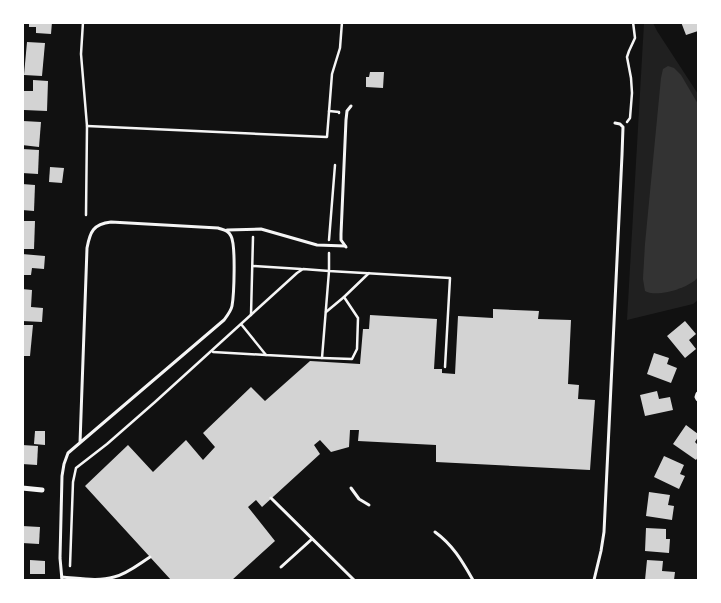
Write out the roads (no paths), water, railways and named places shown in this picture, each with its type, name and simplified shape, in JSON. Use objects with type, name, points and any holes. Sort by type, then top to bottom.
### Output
[{"type":"street","points":[[698,394],[698,399]]},
{"type":"street","points":[[22,488],[42,490]]},
{"type":"lane","points":[[80,442],[87,248],[89,237],[94,229],[101,223],[111,222],[227,230],[261,229],[317,245],[346,246],[340,234],[346,120],[347,111],[351,106]]},
{"type":"lane","points":[[594,580],[602,551],[604,532],[623,127],[615,123]]},
{"type":"lane","points":[[150,557],[127,572],[114,577],[99,579],[69,577],[62,579],[60,558],[64,464],[68,453],[80,442],[224,320],[232,308],[234,248],[232,237],[227,230]]},
{"type":"lane","points":[[350,488],[359,499],[369,505]]},
{"type":"lane","points":[[271,498],[354,580]]},
{"type":"lane","points":[[435,532],[456,551],[473,580]]},
{"type":"lane","points":[[281,567],[312,539]]}]
